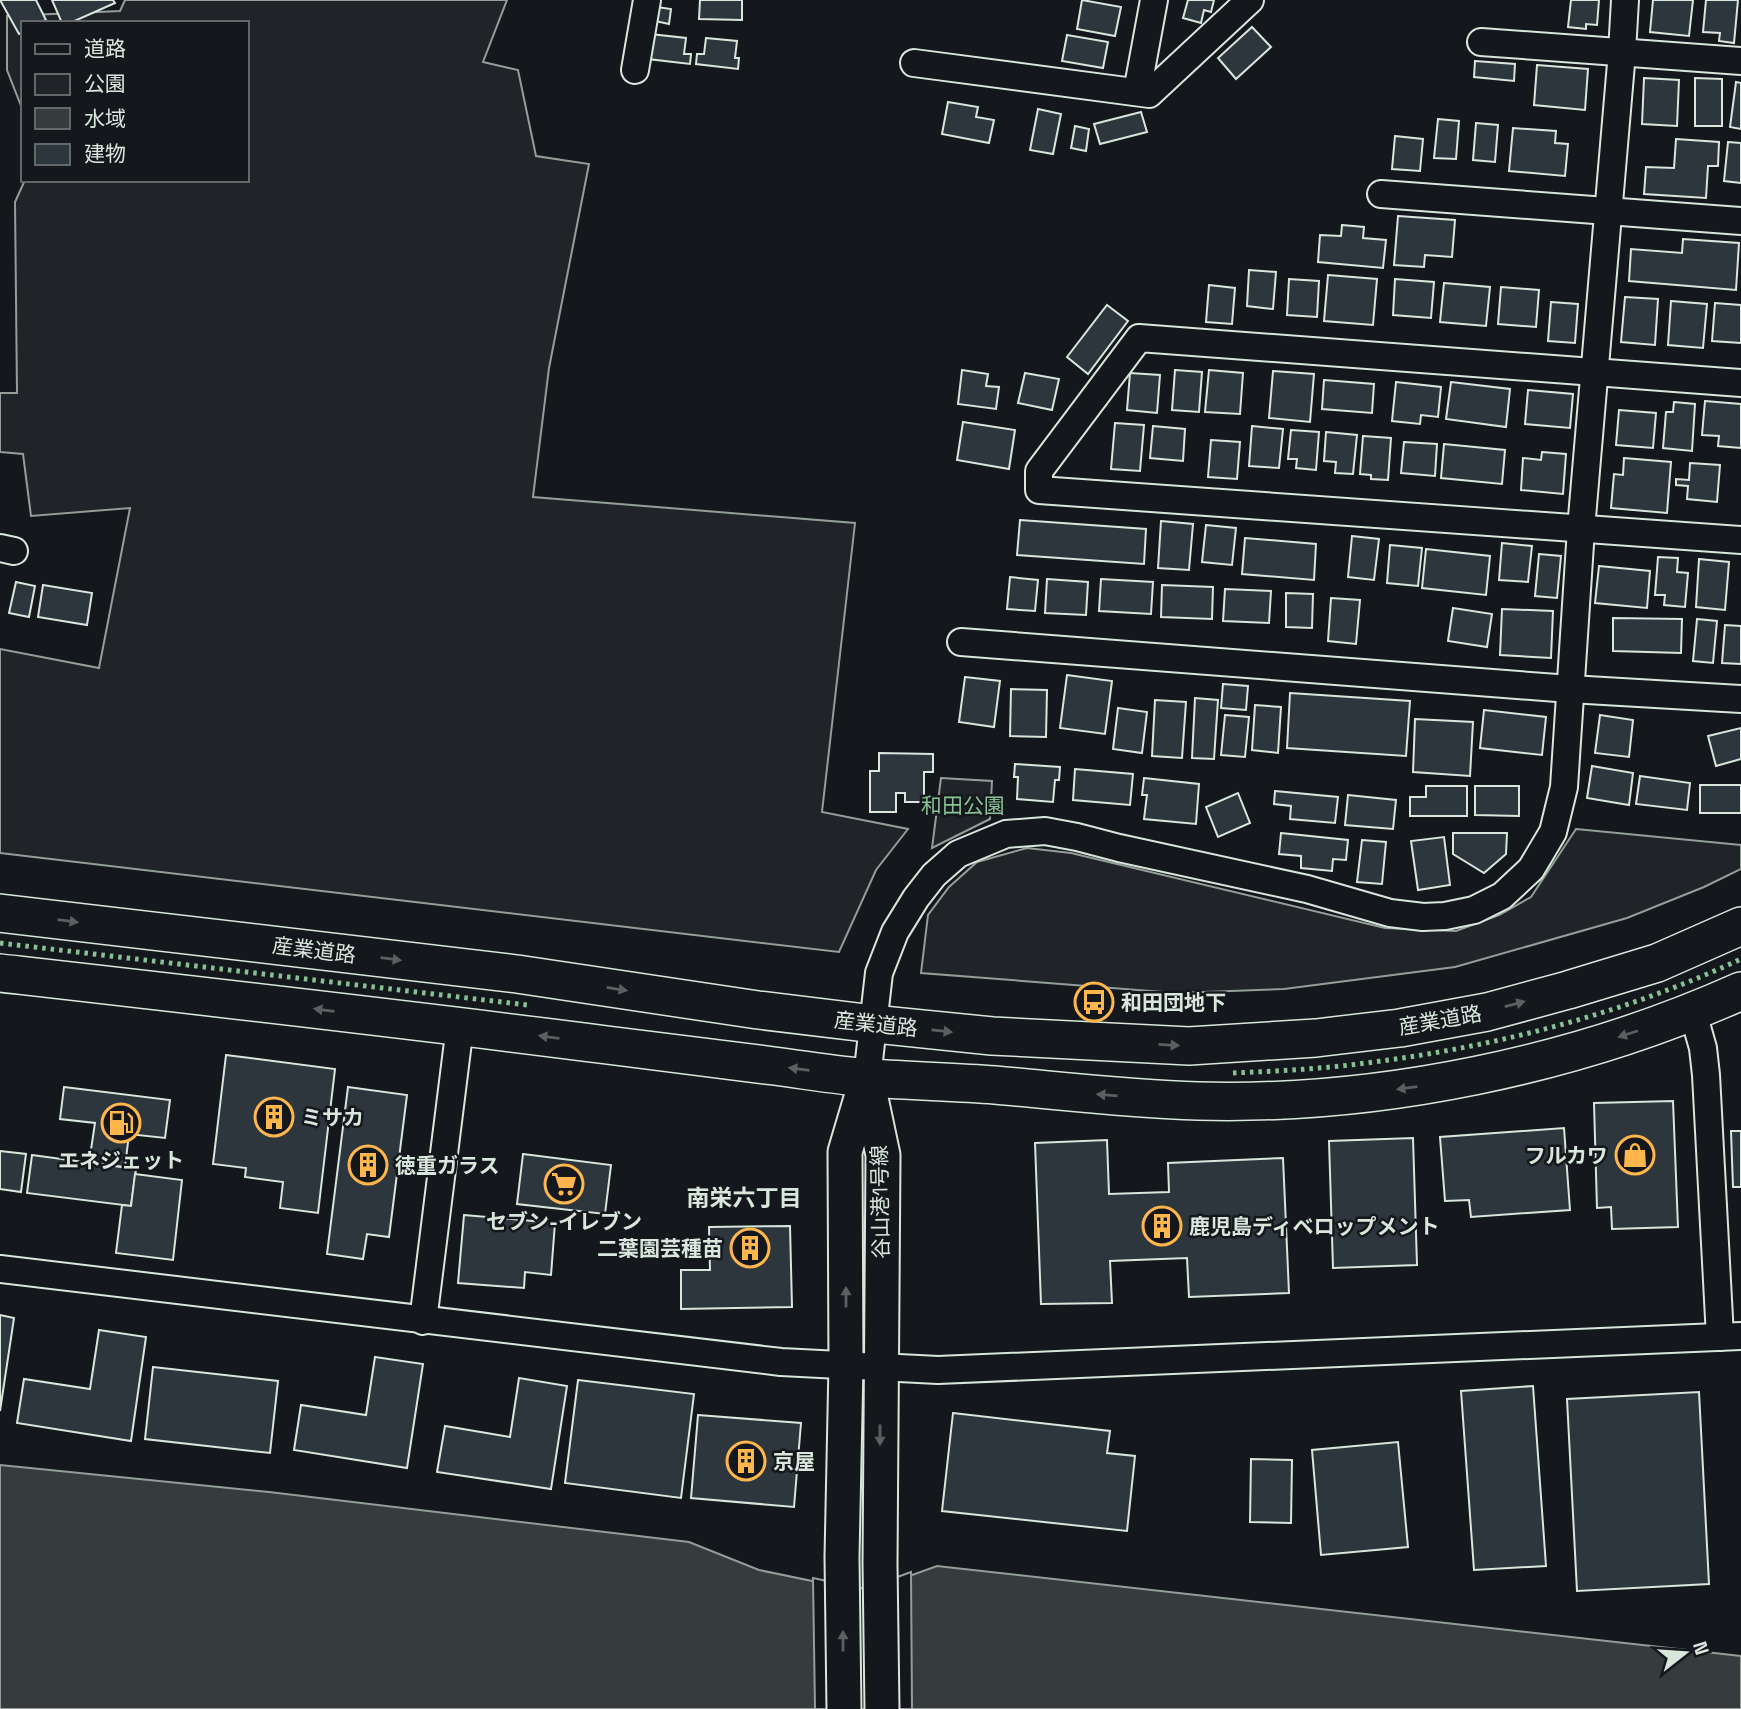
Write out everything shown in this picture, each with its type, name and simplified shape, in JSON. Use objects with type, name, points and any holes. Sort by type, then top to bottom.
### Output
[{"type":"main road","name":"産業道路","points":[[0,913],[517,974],[758,1010],[874,1024],[992,1036],[1189,1046],[1316,1038],[1400,1028],[1487,1012],[1657,963],[1741,926]]},
{"type":"main road","points":[[0,973],[460,1026],[867,1078],[1201,1101],[1280,1100],[1424,1086],[1506,1069],[1591,1046],[1693,1013],[1741,991]]},
{"type":"street","points":[[635,70],[648,0]]},
{"type":"street","points":[[1137,92],[1154,0]]},
{"type":"street","points":[[914,63],[1149,94],[1250,0]]},
{"type":"street","points":[[867,1078],[879,973],[895,932],[934,875],[958,854],[1006,834],[1045,831],[1077,837],[1307,889],[1390,913],[1423,917],[1474,910],[1502,897],[1531,869],[1553,832],[1564,787],[1581,529],[1625,0]]},
{"type":"street","points":[[1481,42],[1741,61]]},
{"type":"street","points":[[1381,194],[1741,221]]},
{"type":"street","points":[[1741,383],[1139,338],[1039,471],[1039,490],[1741,540]]},
{"type":"street","points":[[961,642],[1570,689],[1741,699]]},
{"type":"street","points":[[0,1269],[781,1363],[938,1370],[1731,1336],[1703,1048],[1693,1013]]},
{"type":"street","points":[[423,1321],[460,1026]]},
{"type":"street","name":"谷山港1号線","points":[[844,1709],[842,1557],[846,1365],[845,1152],[867,1078]]},
{"type":"street","name":"谷山港1号線","points":[[867,1078],[883,1155],[880,1564],[882,1709]]},
{"type":"green space","points":[[125,0],[507,0],[483,62],[518,70],[536,156],[589,164],[549,368],[533,497],[855,523],[822,812],[908,829],[876,870],[839,952],[0,853],[0,649],[99,668],[130,508],[31,516],[23,454],[0,452],[0,393],[17,393],[15,202],[24,182],[248,182],[248,21],[21,21],[21,106],[7,70],[7,16],[120,11]]},
{"type":"green space","name":"和田公園","points":[[941,778],[992,781],[990,819],[932,848]]},
{"type":"green space","points":[[1576,829],[1741,845],[1741,869],[1627,918],[1455,967],[1284,989],[1176,993],[921,973],[928,915],[949,887],[977,862],[1027,848],[1071,853],[1385,928],[1456,931],[1499,915],[1531,897]]},
{"type":"water","points":[[0,1465],[269,1492],[689,1542],[759,1570],[865,1592],[937,1566],[1741,1656],[1741,1709],[0,1709]]},
{"type":"pier","points":[[911,1572],[912,1709],[815,1709],[813,1578],[865,1589]]},
{"type":"building","points":[[0,0],[36,0],[46,20],[21,21],[19,34]]},
{"type":"building","points":[[52,0],[113,0],[115,3],[74,21],[61,21]]},
{"type":"building","points":[[700,0],[742,0],[742,20],[699,19]]},
{"type":"building","points":[[1082,0],[1121,7],[1115,36],[1077,29]]},
{"type":"building","points":[[1188,0],[1214,0],[1211,12],[1204,10],[1201,23],[1183,18]]},
{"type":"building","points":[[1571,0],[1599,0],[1597,25],[1586,24],[1586,29],[1568,27]]},
{"type":"building","points":[[1653,0],[1693,0],[1689,36],[1650,32]]},
{"type":"building","points":[[1706,0],[1738,0],[1734,43],[1719,41],[1720,33],[1703,32]]},
{"type":"building","points":[[657,7],[671,9],[669,24],[655,21]]},
{"type":"building","points":[[1252,27],[1271,47],[1236,79],[1218,58]]},
{"type":"building","points":[[650,34],[686,38],[684,54],[691,54],[690,64],[648,59]]},
{"type":"building","points":[[1067,35],[1108,42],[1103,68],[1062,61]]},
{"type":"building","points":[[706,38],[737,41],[735,58],[739,58],[738,69],[696,64],[697,54],[704,54]]},
{"type":"building","points":[[1475,61],[1515,64],[1514,81],[1474,77]]},
{"type":"building","points":[[1537,65],[1588,69],[1585,110],[1534,105]]},
{"type":"building","points":[[1644,78],[1679,80],[1677,126],[1642,124]]},
{"type":"building","points":[[1695,78],[1722,79],[1722,126],[1695,126]]},
{"type":"building","points":[[1736,82],[1741,83],[1741,129],[1730,127]]},
{"type":"building","points":[[948,102],[978,107],[976,117],[994,120],[989,143],[942,134]]},
{"type":"building","points":[[1038,109],[1061,114],[1053,154],[1030,150]]},
{"type":"building","points":[[1141,112],[1147,132],[1100,144],[1094,124]]},
{"type":"building","points":[[1438,119],[1459,121],[1456,159],[1434,158]]},
{"type":"building","points":[[1476,123],[1498,125],[1495,162],[1473,160]]},
{"type":"building","points":[[1075,126],[1089,129],[1086,151],[1071,148]]},
{"type":"building","points":[[1513,128],[1556,131],[1555,143],[1568,144],[1565,176],[1509,171]]},
{"type":"building","points":[[1395,136],[1423,139],[1420,171],[1392,169]]},
{"type":"building","points":[[1676,139],[1719,142],[1718,166],[1708,166],[1706,198],[1644,194],[1646,167],[1674,168]]},
{"type":"building","points":[[1728,142],[1741,143],[1741,183],[1724,181]]},
{"type":"building","points":[[1398,216],[1455,220],[1452,257],[1425,255],[1424,267],[1394,265]]},
{"type":"building","points":[[1342,225],[1364,227],[1363,238],[1386,240],[1383,268],[1318,262],[1320,235],[1341,236]]},
{"type":"building","points":[[1683,239],[1739,243],[1736,290],[1629,281],[1631,249],[1682,253]]},
{"type":"building","points":[[1249,270],[1276,272],[1273,309],[1247,306]]},
{"type":"building","points":[[1328,275],[1377,279],[1373,325],[1324,321]]},
{"type":"building","points":[[1289,279],[1319,281],[1317,317],[1287,315]]},
{"type":"building","points":[[1395,279],[1434,282],[1431,318],[1393,315]]},
{"type":"building","points":[[1444,283],[1490,287],[1486,326],[1440,322]]},
{"type":"building","points":[[1209,285],[1235,288],[1232,324],[1206,322]]},
{"type":"building","points":[[1501,287],[1539,290],[1536,327],[1498,324]]},
{"type":"building","points":[[1625,297],[1658,299],[1655,345],[1621,342]]},
{"type":"building","points":[[1671,301],[1707,304],[1703,348],[1668,345]]},
{"type":"building","points":[[1551,302],[1578,304],[1575,343],[1548,341]]},
{"type":"building","points":[[1715,303],[1741,305],[1741,343],[1712,341]]},
{"type":"building","points":[[1107,305],[1128,321],[1088,374],[1067,357]]},
{"type":"building","points":[[962,370],[988,374],[986,386],[999,387],[996,409],[958,404]]},
{"type":"building","points":[[1175,370],[1202,372],[1199,412],[1172,410]]},
{"type":"building","points":[[1209,370],[1243,373],[1240,414],[1205,412]]},
{"type":"building","points":[[1273,371],[1314,374],[1310,422],[1269,418]]},
{"type":"building","points":[[1025,373],[1059,379],[1052,410],[1018,403]]},
{"type":"building","points":[[1130,373],[1160,375],[1157,413],[1127,410]]},
{"type":"building","points":[[1324,380],[1374,384],[1372,413],[1322,409]]},
{"type":"building","points":[[1396,382],[1441,387],[1438,417],[1421,415],[1420,424],[1392,421]]},
{"type":"building","points":[[1451,382],[1510,389],[1506,427],[1446,419]]},
{"type":"building","points":[[1528,390],[1573,394],[1570,428],[1525,424]]},
{"type":"building","points":[[1705,401],[1741,404],[1741,448],[1718,446],[1719,436],[1702,435]]},
{"type":"building","points":[[1674,402],[1695,404],[1692,451],[1663,448],[1666,412],[1673,412]]},
{"type":"building","points":[[1619,410],[1656,413],[1653,448],[1616,445]]},
{"type":"building","points":[[963,422],[1015,430],[1009,469],[957,460]]},
{"type":"building","points":[[1115,423],[1144,425],[1140,471],[1111,469]]},
{"type":"building","points":[[1153,426],[1185,429],[1183,461],[1150,458]]},
{"type":"building","points":[[1252,426],[1283,429],[1279,468],[1249,466]]},
{"type":"building","points":[[1291,430],[1319,432],[1316,470],[1296,468],[1297,459],[1288,459]]},
{"type":"building","points":[[1326,432],[1357,435],[1353,474],[1335,473],[1336,462],[1324,461]]},
{"type":"building","points":[[1363,436],[1391,438],[1388,480],[1371,479],[1371,475],[1360,474]]},
{"type":"building","points":[[1211,440],[1240,442],[1237,479],[1208,477]]},
{"type":"building","points":[[1404,442],[1437,444],[1435,476],[1401,473]]},
{"type":"building","points":[[1444,444],[1505,450],[1502,484],[1441,478]]},
{"type":"building","points":[[1542,452],[1566,454],[1563,494],[1521,490],[1523,458],[1541,460]]},
{"type":"building","points":[[1624,458],[1671,462],[1667,513],[1611,508],[1614,474],[1623,475]]},
{"type":"building","points":[[1690,463],[1720,465],[1717,502],[1687,499],[1688,486],[1676,485],[1676,479],[1689,480]]},
{"type":"building","points":[[1020,520],[1146,529],[1144,564],[1017,555]]},
{"type":"building","points":[[1161,521],[1193,524],[1189,570],[1158,568]]},
{"type":"building","points":[[1206,525],[1236,528],[1232,565],[1202,562]]},
{"type":"building","points":[[1352,536],[1379,539],[1374,580],[1348,577]]},
{"type":"building","points":[[1245,538],[1316,544],[1314,580],[1242,574]]},
{"type":"building","points":[[1502,543],[1532,546],[1528,582],[1499,580]]},
{"type":"building","points":[[1390,545],[1422,548],[1418,586],[1387,583]]},
{"type":"building","points":[[1426,549],[1490,556],[1486,595],[1422,588]]},
{"type":"building","points":[[1539,554],[1561,556],[1557,598],[1535,596]]},
{"type":"building","points":[[1658,557],[1678,558],[1677,572],[1688,573],[1685,607],[1664,605],[1665,595],[1655,595]]},
{"type":"building","points":[[1699,559],[1729,562],[1725,610],[1696,607]]},
{"type":"building","points":[[1599,566],[1650,571],[1647,608],[1595,603]]},
{"type":"building","points":[[1010,577],[1038,580],[1035,611],[1007,609]]},
{"type":"building","points":[[1047,579],[1088,582],[1086,615],[1045,613]]},
{"type":"building","points":[[1101,579],[1153,582],[1151,614],[1099,611]]},
{"type":"building","points":[[16,582],[35,586],[29,617],[9,613]]},
{"type":"building","points":[[43,585],[92,593],[87,625],[38,617]]},
{"type":"building","points":[[1162,585],[1213,587],[1212,619],[1161,617]]},
{"type":"building","points":[[1225,589],[1271,591],[1269,623],[1223,621]]},
{"type":"building","points":[[1286,593],[1313,594],[1312,628],[1286,627]]},
{"type":"building","points":[[1331,598],[1360,600],[1356,644],[1328,641]]},
{"type":"building","points":[[1453,608],[1492,614],[1487,647],[1448,641]]},
{"type":"building","points":[[1502,609],[1553,611],[1551,658],[1500,655]]},
{"type":"building","points":[[1613,618],[1682,619],[1681,653],[1613,651]]},
{"type":"building","points":[[1697,619],[1717,621],[1713,663],[1693,661]]},
{"type":"building","points":[[1725,625],[1741,626],[1741,664],[1722,663]]},
{"type":"building","points":[[1067,675],[1112,681],[1105,734],[1060,728]]},
{"type":"building","points":[[965,677],[1000,681],[994,727],[959,722]]},
{"type":"building","points":[[1223,684],[1248,686],[1246,710],[1221,708]]},
{"type":"building","points":[[1011,689],[1047,690],[1046,737],[1010,736]]},
{"type":"building","points":[[1290,693],[1410,701],[1406,756],[1287,748]]},
{"type":"building","points":[[1195,698],[1218,700],[1214,759],[1192,758]]},
{"type":"building","points":[[1155,700],[1186,702],[1182,758],[1152,756]]},
{"type":"building","points":[[1255,705],[1281,707],[1278,753],[1252,750]]},
{"type":"building","points":[[1118,708],[1147,712],[1142,753],[1113,749]]},
{"type":"building","points":[[1484,710],[1546,717],[1542,755],[1480,748]]},
{"type":"building","points":[[1225,715],[1249,717],[1245,757],[1221,755]]},
{"type":"building","points":[[1600,715],[1633,720],[1629,757],[1595,753]]},
{"type":"building","points":[[1415,719],[1473,722],[1470,776],[1413,772]]},
{"type":"building","points":[[1741,728],[1741,759],[1716,766],[1708,736]]},
{"type":"building","points":[[879,753],[933,754],[933,772],[924,772],[924,802],[905,802],[905,793],[896,793],[896,812],[870,812],[870,771],[879,771]]},
{"type":"building","points":[[1015,764],[1060,767],[1059,780],[1055,780],[1053,802],[1017,799],[1018,777],[1014,777]]},
{"type":"building","points":[[1592,766],[1633,773],[1629,805],[1587,798]]},
{"type":"building","points":[[1075,769],[1133,774],[1130,805],[1073,800]]},
{"type":"building","points":[[1640,776],[1690,783],[1687,810],[1636,804]]},
{"type":"building","points":[[1144,778],[1199,784],[1196,824],[1144,819],[1147,795],[1142,795]]},
{"type":"building","points":[[1700,785],[1741,785],[1741,813],[1700,813]]},
{"type":"building","points":[[1426,786],[1467,786],[1467,816],[1410,816],[1410,797],[1426,797]]},
{"type":"building","points":[[1475,786],[1519,786],[1519,816],[1475,815]]},
{"type":"building","points":[[1275,791],[1338,797],[1335,823],[1290,819],[1291,806],[1274,804]]},
{"type":"building","points":[[1238,793],[1250,823],[1218,837],[1206,807]]},
{"type":"building","points":[[1348,795],[1396,800],[1393,829],[1345,825]]},
{"type":"building","points":[[1281,833],[1348,840],[1346,860],[1333,859],[1332,871],[1301,868],[1301,856],[1279,854]]},
{"type":"building","points":[[1453,833],[1507,833],[1506,854],[1484,873],[1453,854]]},
{"type":"building","points":[[1444,837],[1450,885],[1418,890],[1411,841]]},
{"type":"building","points":[[1362,840],[1386,842],[1382,884],[1357,882]]},
{"type":"building","name":"ミサカ","points":[[226,1055],[335,1069],[318,1213],[280,1208],[283,1182],[245,1177],[246,1168],[213,1164]]},
{"type":"building","points":[[64,1087],[170,1100],[165,1138],[129,1134],[125,1167],[89,1163],[95,1123],[60,1119]]},
{"type":"building","name":"徳重ガラス","points":[[348,1087],[407,1095],[389,1237],[367,1234],[363,1259],[327,1254]]},
{"type":"building","name":"フルカワ","points":[[1673,1101],[1678,1227],[1612,1229],[1611,1207],[1597,1208],[1594,1103]]},
{"type":"building","points":[[1564,1128],[1570,1210],[1471,1217],[1469,1200],[1445,1201],[1440,1137]]},
{"type":"building","points":[[1731,1131],[1741,1131],[1741,1187],[1733,1187]]},
{"type":"building","points":[[1413,1138],[1417,1265],[1333,1268],[1329,1141]]},
{"type":"building","name":"鹿児島ディベロップメント","points":[[1107,1140],[1109,1194],[1169,1192],[1168,1163],[1283,1158],[1289,1293],[1189,1297],[1187,1258],[1110,1261],[1112,1303],[1041,1304],[1035,1143]]},
{"type":"building","points":[[0,1151],[26,1154],[21,1192],[0,1189]]},
{"type":"building","name":"セブン-イレブン","points":[[523,1154],[611,1165],[605,1214],[517,1204]]},
{"type":"building","points":[[32,1155],[136,1169],[131,1206],[27,1193]]},
{"type":"building","points":[[135,1174],[182,1180],[173,1260],[116,1253],[122,1205],[131,1206]]},
{"type":"building","points":[[464,1215],[555,1223],[551,1275],[525,1272],[524,1288],[458,1283]]},
{"type":"building","name":"二葉園芸種苗","points":[[790,1226],[792,1307],[681,1309],[681,1270],[710,1270],[709,1227]]},
{"type":"building","points":[[0,1315],[14,1318],[0,1411]]},
{"type":"building","points":[[99,1330],[146,1337],[131,1441],[17,1423],[24,1379],[90,1389]]},
{"type":"building","points":[[375,1357],[423,1364],[407,1468],[294,1450],[301,1405],[366,1415]]},
{"type":"building","points":[[153,1367],[278,1381],[270,1453],[145,1439]]},
{"type":"building","points":[[519,1378],[567,1386],[551,1489],[437,1472],[445,1426],[510,1437]]},
{"type":"building","points":[[578,1380],[694,1394],[681,1498],[565,1483]]},
{"type":"building","points":[[1533,1386],[1546,1566],[1474,1570],[1461,1391]]},
{"type":"building","points":[[1699,1392],[1709,1584],[1577,1591],[1567,1399]]},
{"type":"building","points":[[953,1413],[1110,1431],[1107,1453],[1135,1456],[1127,1531],[942,1511]]},
{"type":"building","name":"京屋","points":[[698,1415],[801,1423],[794,1507],[691,1498]]},
{"type":"building","points":[[1398,1442],[1408,1547],[1321,1555],[1312,1450]]},
{"type":"building","points":[[1251,1459],[1292,1460],[1291,1523],[1250,1522]]},
{"type":"hedge","points":[[0,943],[527,1005]]},
{"type":"hedge","points":[[1233,1073],[1366,1063],[1510,1038],[1605,1012],[1696,979],[1741,959]]},
{"type":"place","name":"和田団地下","points":[[1094,1002]]},
{"type":"place","name":"ミサカ","points":[[274,1117]]},
{"type":"place","name":"エネジェット","points":[[121,1123]]},
{"type":"place","name":"フルカワ","points":[[1635,1155]]},
{"type":"place","name":"徳重ガラス","points":[[368,1165]]},
{"type":"place","name":"セブン-イレブン","points":[[564,1184]]},
{"type":"place","name":"鹿児島ディベロップメント","points":[[1162,1226]]},
{"type":"place","name":"二葉園芸種苗","points":[[750,1248]]},
{"type":"place","name":"京屋","points":[[746,1461]]},
{"type":"district","name":"南栄六丁目","points":[[744,1198]]}]
